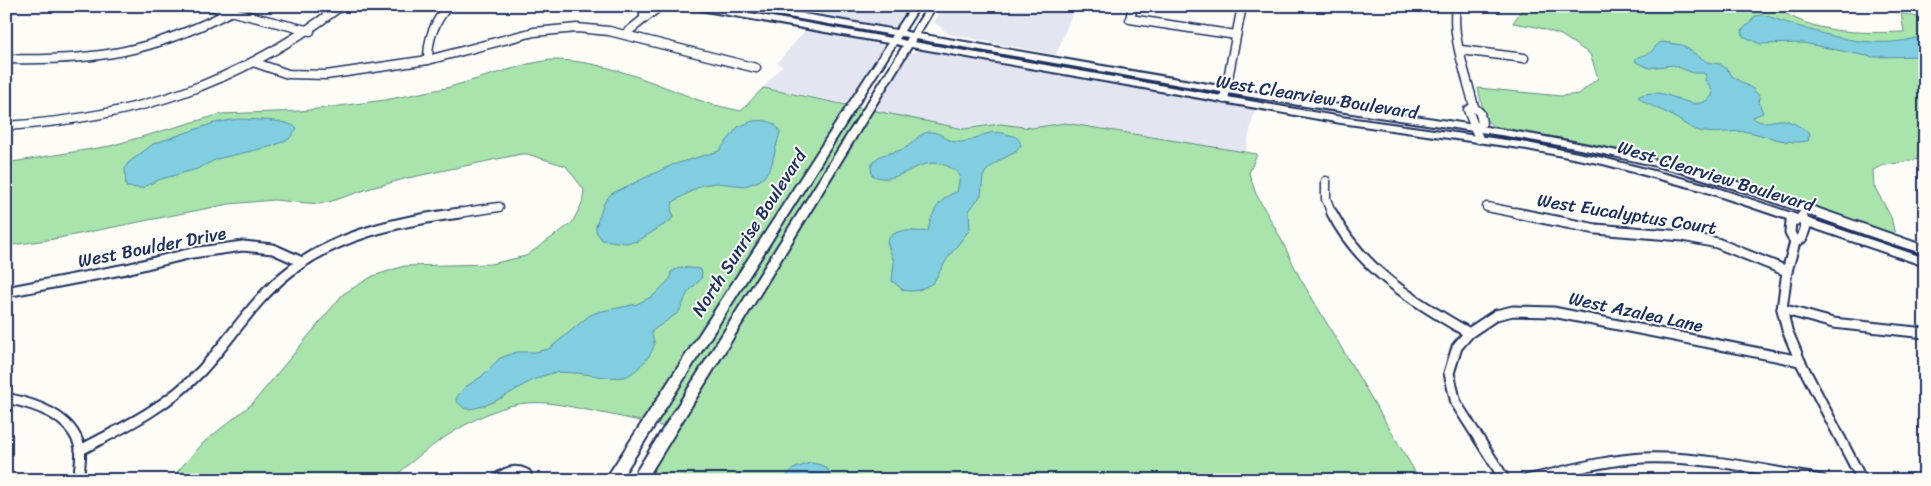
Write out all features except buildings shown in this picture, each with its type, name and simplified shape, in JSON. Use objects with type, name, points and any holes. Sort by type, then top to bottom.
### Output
[{"type":"street","points":[[209,6],[310,31]]},
{"type":"street","points":[[6,126],[67,121],[139,106],[191,90],[256,63],[310,31],[341,6]]},
{"type":"street","points":[[428,60],[427,46],[430,30],[448,6]]},
{"type":"street","points":[[644,17],[644,12],[651,6]]},
{"type":"street","points":[[624,34],[644,17],[651,15],[660,6]]},
{"type":"street","name":"West Clearview Boulevard","points":[[694,6],[910,40],[1224,94],[1368,124],[1478,134],[1512,134],[1526,141],[1674,178],[1925,250]]},
{"type":"street","name":"West Clearview Boulevard","points":[[741,6],[895,38]]},
{"type":"street","points":[[859,109],[860,101],[858,96],[916,6]]},
{"type":"street","name":"North Sunrise Boulevard","points":[[638,480],[859,109],[910,40],[932,6]]},
{"type":"street","points":[[1133,6],[1130,19],[1236,35]]},
{"type":"street","points":[[1224,94],[1242,6]]},
{"type":"street","points":[[1456,6],[1455,21],[1461,50],[1474,107],[1480,113],[1482,123],[1478,134]]},
{"type":"street","points":[[6,58],[77,59],[105,57],[140,50],[197,30],[230,12]]},
{"type":"street","points":[[256,63],[288,74],[326,76],[428,60],[521,35],[557,29],[594,29],[624,34],[756,68]]},
{"type":"street","points":[[1461,50],[1524,58]]},
{"type":"street","name":"North Sunrise Boulevard","points":[[612,480],[847,132],[859,109]]},
{"type":"street","name":"West Clearview Boulevard","points":[[1478,134],[1514,144],[1526,141]]},
{"type":"street","points":[[1326,181],[1324,190],[1326,200],[1336,221],[1352,246],[1371,268],[1422,307],[1469,334]]},
{"type":"street","points":[[80,450],[142,418],[182,390],[216,355],[263,297],[302,262],[362,232],[400,222],[499,207]]},
{"type":"street","name":"West Eucalyptus Court","points":[[1487,207],[1596,229],[1683,236],[1702,240],[1788,271]]},
{"type":"street","points":[[1795,242],[1802,238],[1806,226],[1803,214],[1791,221],[1790,233],[1795,242],[1782,309],[1787,330],[1800,361],[1862,480]]},
{"type":"street","name":"West Clearview Boulevard","points":[[1803,214],[1925,262]]},
{"type":"street","name":"West Boulder Drive","points":[[6,292],[192,253],[243,246],[273,249],[302,262]]},
{"type":"street","points":[[1782,309],[1833,323],[1925,333]]},
{"type":"street","name":"West Azalea Lane","points":[[1505,480],[1456,403],[1449,373],[1457,347],[1469,334],[1496,315],[1513,311],[1553,312],[1800,361]]},
{"type":"street","points":[[6,398],[29,402],[62,420],[75,435],[80,450],[78,480]]},
{"type":"street","points":[[1526,480],[1615,461],[1643,458],[1678,459],[1822,480]]},
{"type":"street","points":[[496,480],[505,473],[517,470],[526,474],[528,480]]},
{"type":"shaded area","points":[[826,6],[911,6],[898,25],[884,28],[819,16]]},
{"type":"shaded area","points":[[944,6],[1075,6],[1056,55],[948,34],[934,22]]},
{"type":"shaded area","points":[[806,30],[874,41],[882,45],[882,50],[847,104],[763,88],[782,66],[777,63]]},
{"type":"shaded area","points":[[919,50],[1255,108],[1245,153],[1065,123],[1032,128],[1000,124],[964,129],[871,111],[908,54]]},
{"type":"green space","points":[[1524,6],[1774,6],[1805,22],[1821,27],[1853,32],[1904,32],[1901,13],[1925,19],[1925,158],[1881,166],[1873,170],[1874,186],[1891,217],[1895,235],[1696,170],[1626,151],[1493,126],[1485,119],[1478,88],[1561,96],[1579,94],[1598,78],[1590,54],[1561,35],[1537,27],[1513,23]]},
{"type":"green space","points":[[550,60],[570,61],[609,68],[704,102],[741,111],[763,88],[964,129],[1000,124],[1032,128],[1065,123],[1257,154],[1249,173],[1256,194],[1300,278],[1420,480],[646,480],[676,430],[572,407],[549,403],[526,403],[491,412],[454,431],[420,455],[392,480],[170,480],[204,442],[253,403],[343,294],[373,276],[404,266],[491,264],[526,256],[572,223],[582,203],[584,190],[566,166],[527,154],[521,154],[408,178],[319,204],[274,200],[229,204],[54,239],[6,246],[6,163],[110,146],[221,114],[301,111],[385,100],[446,88],[528,64]]},
{"type":"water","points":[[1761,15],[1825,34],[1865,42],[1906,40],[1925,35],[1925,56],[1872,57],[1803,43],[1760,44],[1743,36],[1742,30],[1755,16]]},
{"type":"water","points":[[1662,42],[1682,45],[1707,62],[1720,64],[1733,77],[1753,89],[1760,97],[1759,103],[1763,113],[1753,117],[1756,120],[1763,122],[1784,120],[1796,124],[1810,133],[1808,141],[1785,141],[1748,132],[1716,133],[1701,131],[1692,128],[1642,100],[1638,97],[1650,93],[1671,96],[1696,103],[1704,102],[1712,96],[1713,92],[1705,80],[1706,76],[1704,73],[1693,73],[1673,65],[1649,68],[1636,62],[1637,58],[1650,53]]},
{"type":"water","points":[[238,119],[278,121],[297,128],[289,139],[273,146],[217,159],[197,169],[158,180],[142,188],[126,187],[125,169],[128,163],[153,144],[214,123]]},
{"type":"water","points":[[753,121],[772,123],[780,132],[771,167],[759,181],[745,186],[717,183],[702,185],[673,202],[671,210],[674,216],[670,221],[638,241],[626,243],[602,240],[596,231],[596,226],[604,203],[611,194],[672,165],[719,151],[738,127]]},
{"type":"water","points":[[928,132],[937,133],[953,142],[964,142],[994,132],[1012,135],[1018,139],[1021,145],[1016,152],[1000,160],[986,171],[983,177],[981,195],[969,211],[970,229],[947,259],[933,283],[919,290],[903,290],[892,281],[894,262],[887,242],[895,233],[928,231],[931,218],[937,207],[946,197],[957,192],[960,176],[951,168],[937,163],[917,167],[891,178],[881,178],[872,175],[871,167],[877,158],[905,148],[921,135]]},
{"type":"water","points":[[681,267],[700,269],[702,272],[701,279],[688,292],[679,312],[652,331],[654,346],[652,351],[641,365],[629,375],[615,378],[562,372],[553,373],[531,381],[489,404],[465,409],[457,402],[456,398],[465,387],[481,377],[500,358],[517,352],[535,352],[549,349],[590,315],[637,304],[653,296],[670,279],[671,272]]},
{"type":"water","points":[[810,463],[825,467],[832,480],[783,480],[793,469]]}]
